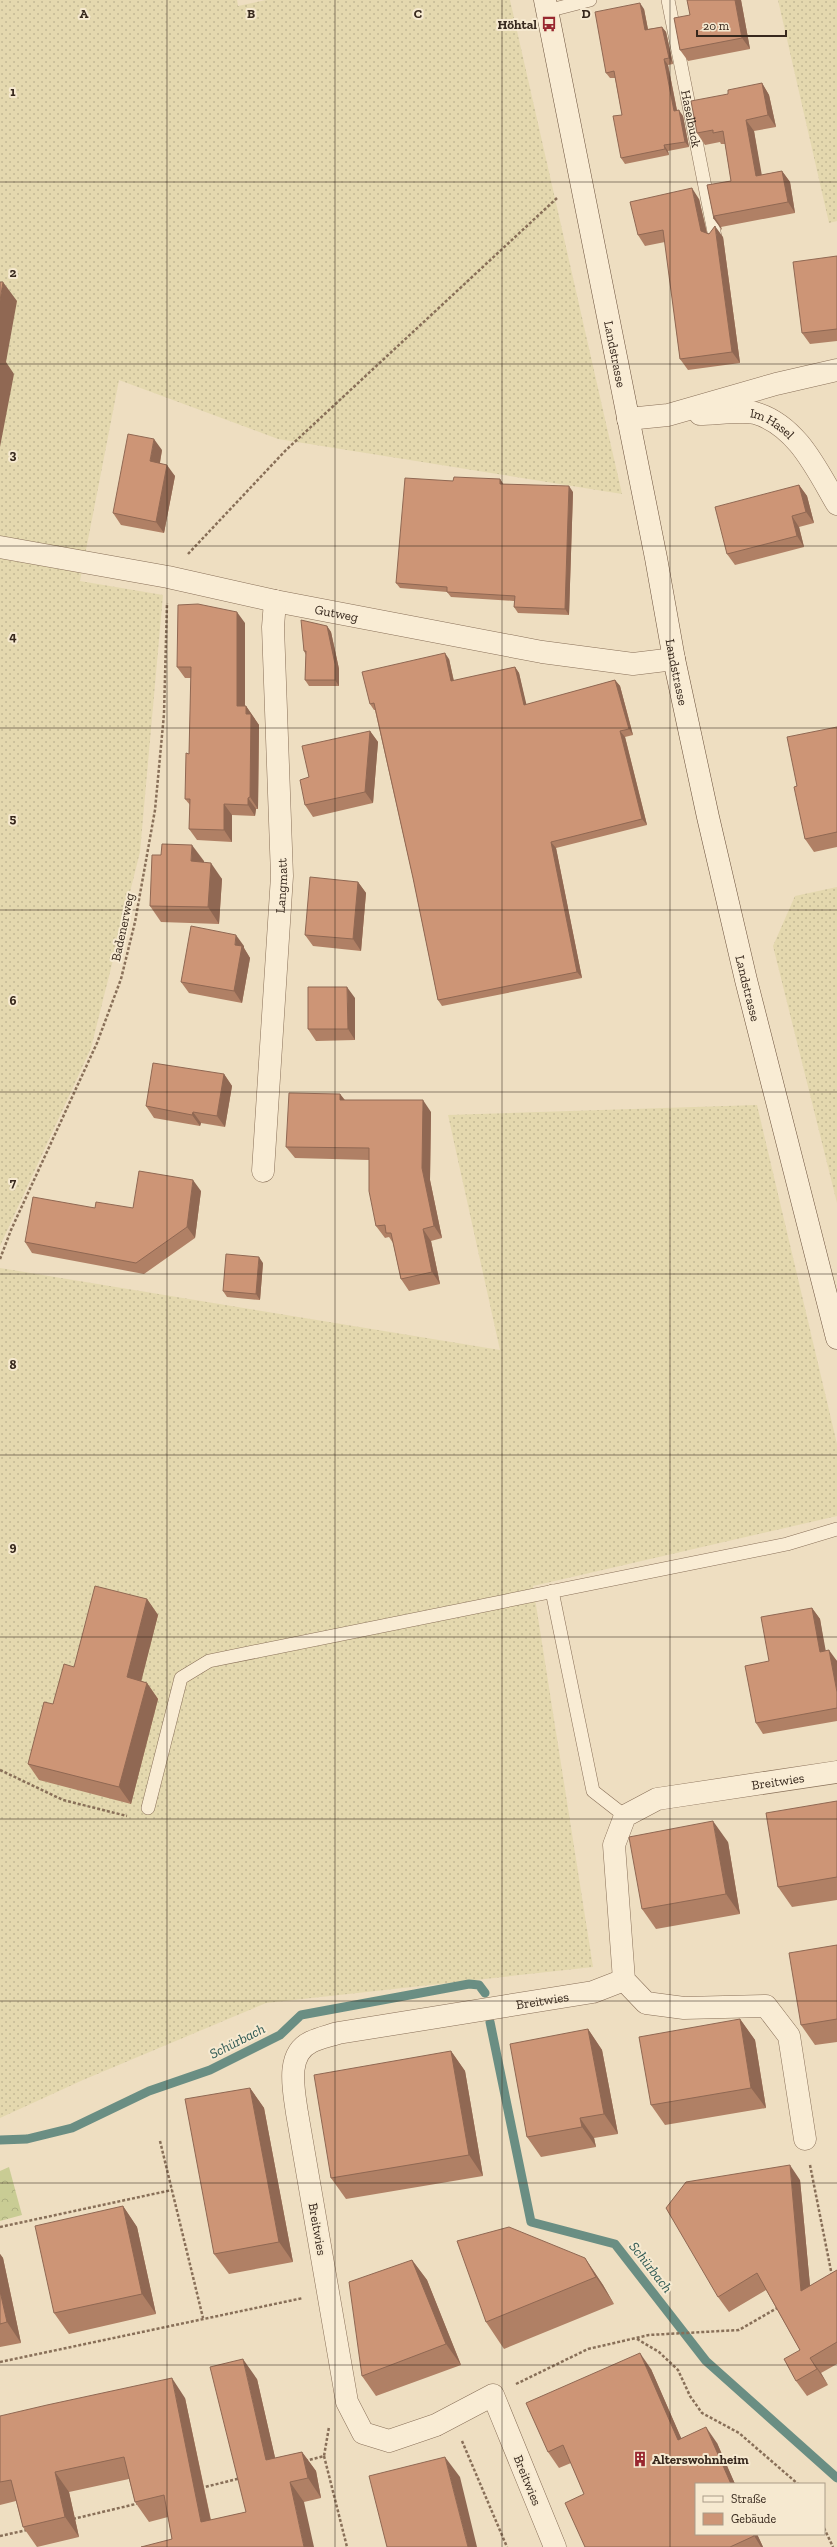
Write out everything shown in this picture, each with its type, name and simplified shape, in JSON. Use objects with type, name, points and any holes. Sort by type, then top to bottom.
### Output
[{"type":"street","name":"Landstrasse","points":[[546,6],[674,659],[746,980],[837,1338]]},
{"type":"street","name":"Im Hasel","points":[[668,415],[776,384],[837,370]]},
{"type":"street","name":"Im Hasel","points":[[628,419],[668,415],[754,413],[781,425],[807,453],[837,504]]},
{"type":"street","name":"Gutweg","points":[[0,547],[168,577],[275,601],[542,652],[633,664],[674,659]]},
{"type":"street","name":"Langmatt","points":[[263,1171],[282,876],[273,628],[275,601]]},
{"type":"street","name":"Breitwies","points":[[625,1816],[657,1799],[837,1772]]},
{"type":"street","points":[[625,1816],[614,1845],[624,1980],[646,2003],[684,2008],[766,2006],[789,2036],[805,2139]]},
{"type":"street","name":"Breitwies","points":[[555,2547],[493,2395],[436,2425],[389,2441],[363,2433],[347,2402],[292,2077],[296,2056],[310,2042],[338,2033],[593,1992],[624,1980]]},
{"type":"lane","points":[[546,6],[590,0]]},
{"type":"lane","name":"Haselbuck","points":[[668,0],[715,237]]},
{"type":"lane","points":[[148,1808],[181,1678],[209,1661],[787,1544],[837,1529]]},
{"type":"lane","points":[[552,1591],[593,1791],[625,1816]]},
{"type":"path","points":[[168,577],[239,498],[286,450],[580,177]]},
{"type":"path","name":"Badenerweg","points":[[0,1259],[10,1230],[97,1043],[121,979],[155,810],[164,714],[168,577]]},
{"type":"path","points":[[0,1770],[63,1800],[125,1817],[148,1808]]},
{"type":"path","points":[[805,2139],[832,2277]]},
{"type":"path","points":[[160,2141],[203,2318]]},
{"type":"path","points":[[0,2228],[172,2190]]},
{"type":"path","points":[[825,2281],[837,2274]]},
{"type":"path","points":[[0,2362],[203,2318],[329,2293]]},
{"type":"path","points":[[493,2395],[588,2349],[637,2339],[649,2335],[730,2329],[739,2330],[786,2304]]},
{"type":"path","points":[[637,2339],[659,2352],[678,2370],[690,2396],[702,2413],[739,2433],[797,2483]]},
{"type":"path","points":[[347,2547],[324,2456],[330,2426],[354,2416]]},
{"type":"path","points":[[451,2417],[507,2547]]},
{"type":"path","points":[[302,2462],[324,2456]]},
{"type":"path","points":[[198,2489],[243,2477]]},
{"type":"path","points":[[69,2520],[146,2502]]},
{"type":"path","points":[[0,2536],[31,2529]]},
{"type":"path","points":[[825,2530],[833,2547]]},
{"type":"shaded area","points":[[0,0],[237,0],[238,6],[266,0],[510,0],[622,494],[278,439],[119,380],[80,581],[163,595],[140,852],[91,1048],[0,1246]]},
{"type":"shaded area","points":[[778,0],[837,0],[837,221],[829,223]]},
{"type":"shaded area","points":[[837,887],[837,1203],[773,946],[795,896]]},
{"type":"shaded area","points":[[757,1105],[837,1444],[837,1516],[533,1586],[593,1967],[266,2003],[83,2080],[0,2118],[0,1268],[500,1350],[448,1115]]},
{"type":"green space","points":[[9,2167],[22,2215],[0,2221],[0,2171]]},
{"type":"building","points":[[687,0],[735,0],[742,38],[680,50],[674,18],[690,15]]},
{"type":"building","points":[[640,3],[645,30],[662,27],[669,58],[664,59],[674,111],[679,110],[685,142],[664,145],[665,149],[621,158],[613,116],[622,115],[614,71],[606,73],[595,12]]},
{"type":"building","points":[[762,83],[768,115],[746,120],[756,176],[782,171],[788,202],[714,216],[714,219],[707,185],[731,181],[723,131],[713,133],[713,130],[697,133],[691,101],[728,94],[728,90]]},
{"type":"building","points":[[692,188],[701,231],[709,234],[715,226],[732,352],[680,359],[663,230],[638,235],[630,202]]},
{"type":"building","points":[[837,256],[837,329],[802,333],[793,262]]},
{"type":"building","points":[[0,282],[3,282],[0,301]]},
{"type":"building","points":[[128,434],[154,439],[150,461],[167,465],[156,522],[113,513]]},
{"type":"building","points":[[454,477],[500,479],[500,484],[569,486],[565,609],[514,607],[515,596],[447,592],[447,587],[396,583],[405,478],[453,481]]},
{"type":"building","points":[[799,485],[806,512],[792,516],[797,536],[727,554],[715,507]]},
{"type":"building","points":[[198,604],[237,612],[237,706],[246,706],[246,714],[251,714],[250,797],[248,798],[248,805],[224,804],[224,830],[189,829],[190,799],[185,799],[186,753],[189,754],[191,667],[177,667],[178,605]]},
{"type":"building","points":[[301,620],[327,626],[335,664],[335,680],[305,680],[306,651],[304,651]]},
{"type":"building","points":[[445,653],[451,681],[515,667],[524,705],[615,680],[629,729],[620,731],[642,819],[551,842],[577,972],[438,1000],[413,878],[374,703],[370,704],[362,672]]},
{"type":"building","points":[[837,727],[837,832],[805,839],[794,787],[797,786],[787,737]]},
{"type":"building","points":[[370,731],[365,792],[305,805],[300,780],[309,777],[302,746]]},
{"type":"building","points":[[162,844],[192,845],[191,861],[211,863],[208,907],[150,906],[152,855],[161,855]]},
{"type":"building","points":[[310,877],[358,882],[353,939],[305,935]]},
{"type":"building","points":[[191,926],[236,935],[235,945],[242,946],[234,991],[181,982]]},
{"type":"building","points":[[308,987],[347,987],[348,1029],[308,1029]]},
{"type":"building","points":[[153,1063],[224,1074],[217,1116],[193,1112],[192,1115],[146,1106]]},
{"type":"building","points":[[289,1093],[340,1094],[340,1100],[423,1100],[422,1168],[434,1226],[423,1229],[432,1272],[401,1279],[391,1233],[386,1233],[385,1225],[376,1226],[369,1191],[369,1148],[286,1147]]},
{"type":"building","points":[[139,1171],[193,1180],[187,1227],[136,1263],[25,1242],[33,1197],[95,1208],[96,1202],[133,1208]]},
{"type":"building","points":[[226,1254],[259,1257],[256,1294],[223,1291]]},
{"type":"building","points":[[95,1586],[147,1599],[127,1677],[147,1683],[119,1787],[28,1764],[44,1702],[53,1704],[64,1664],[74,1667]]},
{"type":"building","points":[[812,1608],[820,1652],[829,1650],[837,1692],[837,1708],[756,1723],[745,1666],[769,1661],[761,1617]]},
{"type":"building","points":[[837,1801],[837,1877],[778,1887],[766,1813]]},
{"type":"building","points":[[713,1821],[726,1894],[642,1909],[629,1837]]},
{"type":"building","points":[[837,1945],[837,2019],[801,2025],[789,1953]]},
{"type":"building","points":[[740,2019],[751,2088],[651,2105],[639,2037]]},
{"type":"building","points":[[588,2029],[604,2114],[580,2118],[582,2127],[527,2137],[510,2044]]},
{"type":"building","points":[[451,2051],[469,2155],[331,2178],[314,2075]]},
{"type":"building","points":[[250,2088],[279,2242],[214,2254],[185,2099]]},
{"type":"building","points":[[790,2165],[801,2291],[837,2270],[837,2342],[810,2358],[817,2369],[796,2381],[784,2359],[800,2350],[757,2273],[718,2297],[666,2208],[686,2182]]},
{"type":"building","points":[[123,2206],[142,2294],[54,2313],[35,2226]]},
{"type":"building","points":[[509,2227],[585,2258],[596,2277],[486,2322],[457,2241]]},
{"type":"building","points":[[412,2260],[446,2344],[362,2376],[349,2282]]},
{"type":"building","points":[[0,2291],[7,2322],[0,2324]]},
{"type":"building","name":"Alterswohnheim","points":[[640,2353],[678,2440],[706,2427],[731,2483],[695,2483],[695,2535],[754,2536],[730,2547],[585,2547],[565,2503],[584,2494],[563,2445],[548,2452],[526,2403]]},
{"type":"building","points":[[243,2359],[266,2460],[302,2452],[308,2478],[290,2482],[304,2547],[141,2547],[172,2539],[164,2495],[135,2502],[124,2457],[55,2472],[65,2517],[23,2527],[11,2480],[0,2482],[0,2416],[172,2378],[201,2522],[246,2512],[210,2367]]},
{"type":"building","points":[[445,2457],[468,2547],[387,2547],[369,2476]]},
{"type":"waterway","name":"Schürbach","points":[[0,2140],[27,2139],[72,2128],[149,2091],[210,2070],[280,2035],[301,2015],[469,1984],[479,1985],[485,1993]]},
{"type":"waterway","name":"Schürbach","points":[[490,2022],[531,2222],[615,2244],[706,2361],[837,2478]]},
{"type":"place","name":"Höhtal","points":[[549,24]]},
{"type":"place","name":"Alterswohnheim","points":[[640,2459]]}]
